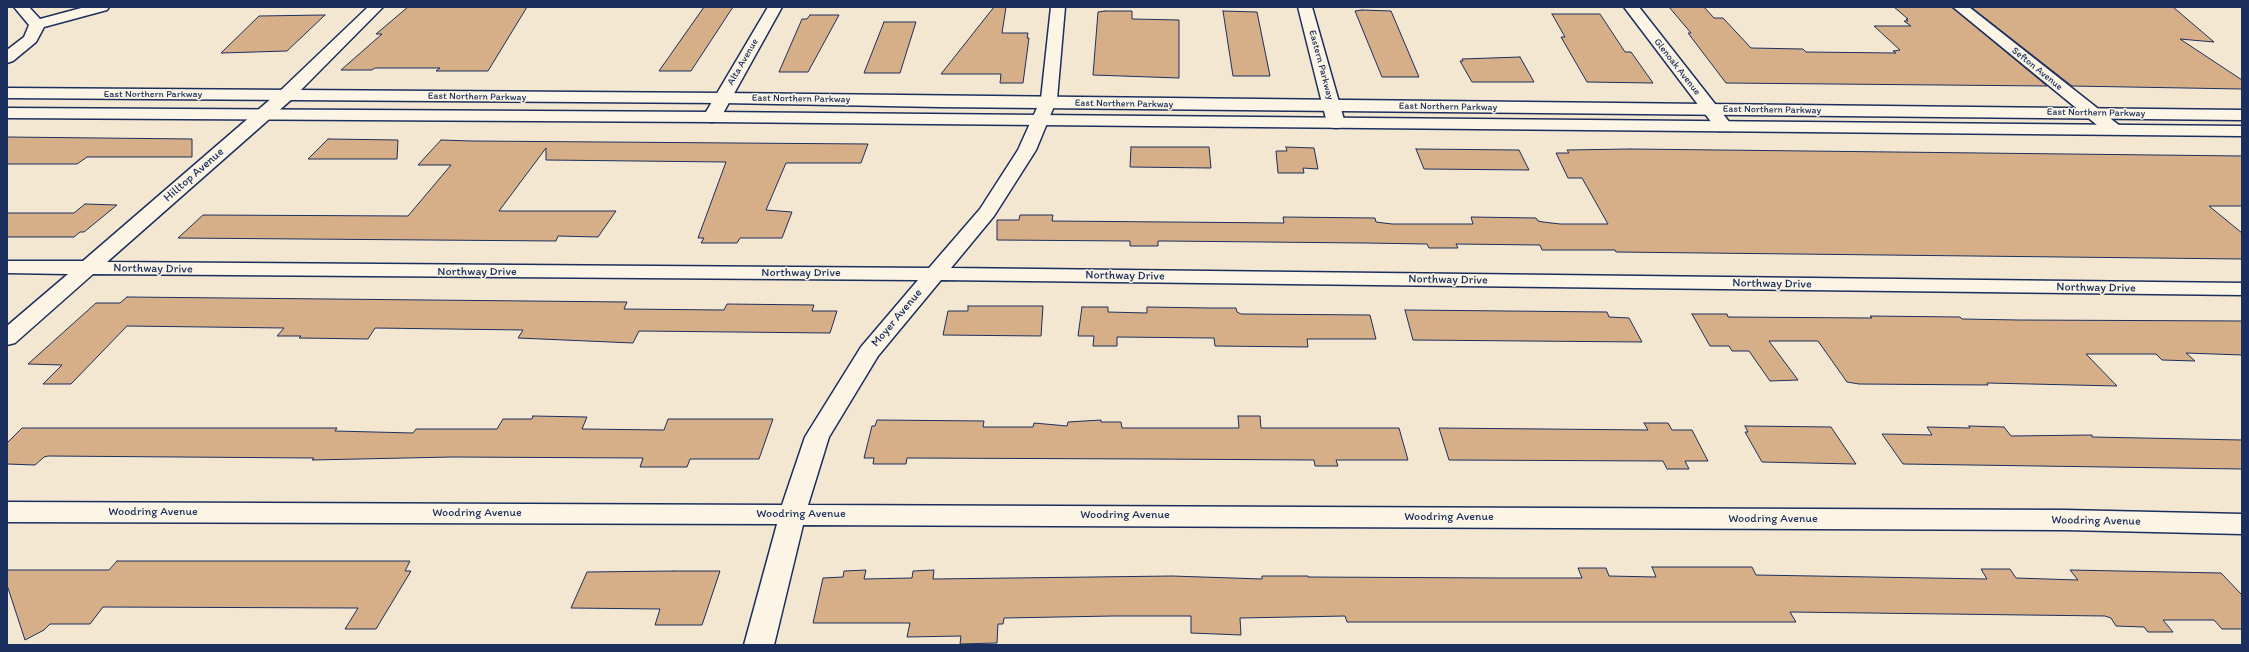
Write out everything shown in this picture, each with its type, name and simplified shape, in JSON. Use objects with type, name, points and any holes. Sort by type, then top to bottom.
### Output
[{"type":"street","points":[[21,7],[37,24]]},
{"type":"street","points":[[37,24],[102,7]]},
{"type":"street","name":"Hilltop Avenue","points":[[7,338],[265,114],[376,7]]},
{"type":"street","name":"Alta Avenue","points":[[712,117],[775,7]]},
{"type":"street","name":"Moyer Avenue","points":[[759,645],[793,514],[817,437],[849,382],[869,352],[987,212],[1027,150],[1044,112],[1052,85],[1058,7]]},
{"type":"street","name":"Eastern Parkway","points":[[1305,7],[1336,123]]},
{"type":"street","name":"Glenoak Avenue","points":[[1631,7],[1724,126]]},
{"type":"street","name":"Sefton Avenue","points":[[1960,7],[2114,130]]},
{"type":"street","points":[[7,58],[31,39],[37,24]]},
{"type":"street","name":"East Northern Parkway","points":[[7,92],[723,98],[1336,123],[2242,131]]},
{"type":"street","name":"East Northern Parkway","points":[[7,113],[712,117],[1332,106],[2242,115]]},
{"type":"street","name":"Northway Drive","points":[[7,268],[934,274],[2242,289]]},
{"type":"street","name":"Woodring Avenue","points":[[7,512],[2065,520],[2242,524]]},
{"type":"building","points":[[408,7],[527,7],[488,71],[436,71],[440,68],[375,68],[372,70],[341,70],[382,34],[376,34]]},
{"type":"building","points":[[704,7],[733,7],[691,71],[659,71]]},
{"type":"building","points":[[994,7],[1006,7],[1002,33],[1028,33],[1027,38],[1029,38],[1023,83],[1000,83],[1001,74],[941,74]]},
{"type":"building","points":[[1669,7],[1704,7],[1714,18],[1723,18],[1751,48],[1803,49],[1806,52],[1896,53],[1893,51],[1900,50],[1874,26],[1911,26],[1904,21],[1908,21],[1906,19],[1908,19],[1894,7],[1952,7],[2047,86],[1726,83],[1688,33],[1691,33]]},
{"type":"building","points":[[1971,7],[2173,7],[2214,42],[2180,39],[2242,80],[2242,89],[2072,86]]},
{"type":"building","points":[[1132,11],[1132,19],[1179,20],[1179,78],[1093,75],[1098,12]]},
{"type":"building","points":[[1223,11],[1257,12],[1270,76],[1233,76]]},
{"type":"building","points":[[1355,11],[1391,11],[1419,77],[1382,77]]},
{"type":"building","points":[[1552,14],[1600,14],[1625,52],[1631,52],[1653,83],[1587,82],[1561,37],[1565,37]]},
{"type":"building","points":[[325,15],[287,51],[221,53],[259,16]]},
{"type":"building","points":[[810,15],[839,15],[808,72],[779,72],[802,19],[807,19]]},
{"type":"building","points":[[884,22],[916,22],[900,73],[864,73]]},
{"type":"building","points":[[1520,57],[1534,82],[1472,82],[1460,61],[1463,61],[1462,59]]},
{"type":"building","points":[[7,137],[192,139],[192,157],[87,157],[77,164],[7,164]]},
{"type":"building","points":[[328,139],[398,140],[397,159],[308,159]]},
{"type":"building","points":[[441,140],[868,144],[861,163],[786,163],[766,210],[792,212],[782,238],[740,238],[737,243],[701,243],[704,238],[698,238],[726,162],[546,160],[546,148],[499,211],[616,211],[598,237],[558,236],[556,241],[178,238],[203,215],[408,216],[451,165],[418,165]]},
{"type":"building","points":[[1131,147],[1209,147],[1211,168],[1130,167]]},
{"type":"building","points":[[1286,147],[1314,148],[1318,169],[1303,168],[1304,173],[1278,173],[1276,151],[1287,151]]},
{"type":"building","points":[[1416,149],[1519,150],[1529,170],[1424,169]]},
{"type":"building","points":[[1630,149],[2242,156],[2242,206],[2209,206],[2242,233],[2242,259],[1616,252],[1615,250],[1542,250],[1540,245],[1456,244],[1458,248],[1429,248],[1427,244],[1158,241],[1158,246],[1130,246],[1130,241],[997,240],[997,220],[1019,220],[1020,215],[1053,215],[1052,221],[1284,223],[1283,217],[1375,218],[1376,222],[1392,224],[1473,224],[1471,217],[1536,218],[1538,221],[1560,224],[1608,224],[1582,178],[1568,178],[1556,153],[1569,153],[1567,150]]},
{"type":"building","points":[[85,204],[117,205],[84,232],[80,232],[74,237],[7,237],[7,213],[74,213]]},
{"type":"building","points":[[127,297],[627,302],[624,309],[724,310],[727,304],[814,305],[812,311],[837,311],[830,333],[639,331],[633,343],[518,338],[523,330],[375,328],[368,339],[299,338],[301,336],[277,336],[284,328],[127,326],[71,384],[43,384],[62,365],[28,364],[96,303],[120,303]]},
{"type":"building","points":[[968,306],[1043,306],[1041,336],[943,335],[948,311],[968,311]]},
{"type":"building","points":[[1082,307],[1108,307],[1108,312],[1147,313],[1147,307],[1236,308],[1237,312],[1241,314],[1370,315],[1376,339],[1307,339],[1308,347],[1215,346],[1214,338],[1117,337],[1117,346],[1093,346],[1094,336],[1078,336]]},
{"type":"building","points":[[1405,310],[1607,312],[1609,317],[1629,318],[1642,342],[1413,340]]},
{"type":"building","points":[[1692,314],[1727,314],[1728,317],[1872,318],[1870,316],[1960,317],[1962,319],[2019,320],[2242,321],[2242,355],[2186,353],[2195,361],[2162,360],[2156,354],[2086,354],[2117,386],[1987,383],[1988,385],[1859,384],[1847,382],[1818,341],[1769,341],[1798,380],[1770,381],[1749,351],[1732,351],[1729,346],[1710,346]]},
{"type":"building","points":[[533,416],[587,417],[582,429],[664,430],[668,419],[773,419],[759,459],[690,459],[687,467],[640,467],[643,458],[452,457],[312,460],[314,458],[48,456],[44,457],[35,465],[7,464],[7,443],[22,428],[337,428],[335,431],[413,433],[416,429],[497,429],[503,419],[532,419]]},
{"type":"building","points":[[1238,416],[1260,416],[1261,428],[1399,428],[1408,460],[1336,460],[1338,466],[1315,466],[1314,460],[907,458],[906,464],[873,464],[874,458],[864,458],[872,426],[875,426],[877,420],[984,421],[983,427],[1033,427],[1034,423],[1067,426],[1068,422],[1101,420],[1101,422],[1121,422],[1122,428],[1239,428]]},
{"type":"building","points":[[1644,423],[1668,423],[1672,430],[1692,430],[1708,461],[1685,461],[1689,469],[1667,469],[1663,461],[1449,460],[1439,428],[1648,430]]},
{"type":"building","points":[[1745,426],[1831,427],[1856,464],[1762,462],[1745,432],[1748,432]]},
{"type":"building","points":[[1969,426],[2004,427],[2011,436],[2092,435],[2092,437],[2242,440],[2242,469],[1903,464],[1882,434],[1932,435],[1927,427],[1970,428]]},
{"type":"building","points":[[117,561],[410,561],[405,571],[411,571],[376,629],[345,629],[358,608],[103,607],[90,624],[50,624],[44,630],[25,640],[7,585],[7,570],[109,570]]},
{"type":"building","points":[[1652,567],[1752,567],[1756,575],[1987,579],[1981,569],[2010,569],[2016,578],[2078,580],[2070,570],[2221,573],[2242,595],[2242,629],[2222,629],[2214,620],[2163,620],[2173,632],[2148,632],[2144,627],[2116,626],[2111,618],[2105,616],[1790,612],[1796,622],[1347,622],[1345,616],[1240,618],[1241,635],[1191,633],[1191,616],[1113,616],[1004,618],[1003,624],[998,624],[997,643],[960,644],[961,636],[907,637],[910,623],[813,623],[823,578],[843,577],[844,571],[866,570],[864,579],[912,578],[913,571],[934,570],[933,579],[1172,576],[1262,579],[1262,576],[1582,578],[1578,568],[1606,568],[1609,576],[1656,577]]},
{"type":"building","points":[[720,571],[702,625],[655,625],[660,609],[571,608],[587,572]]}]
